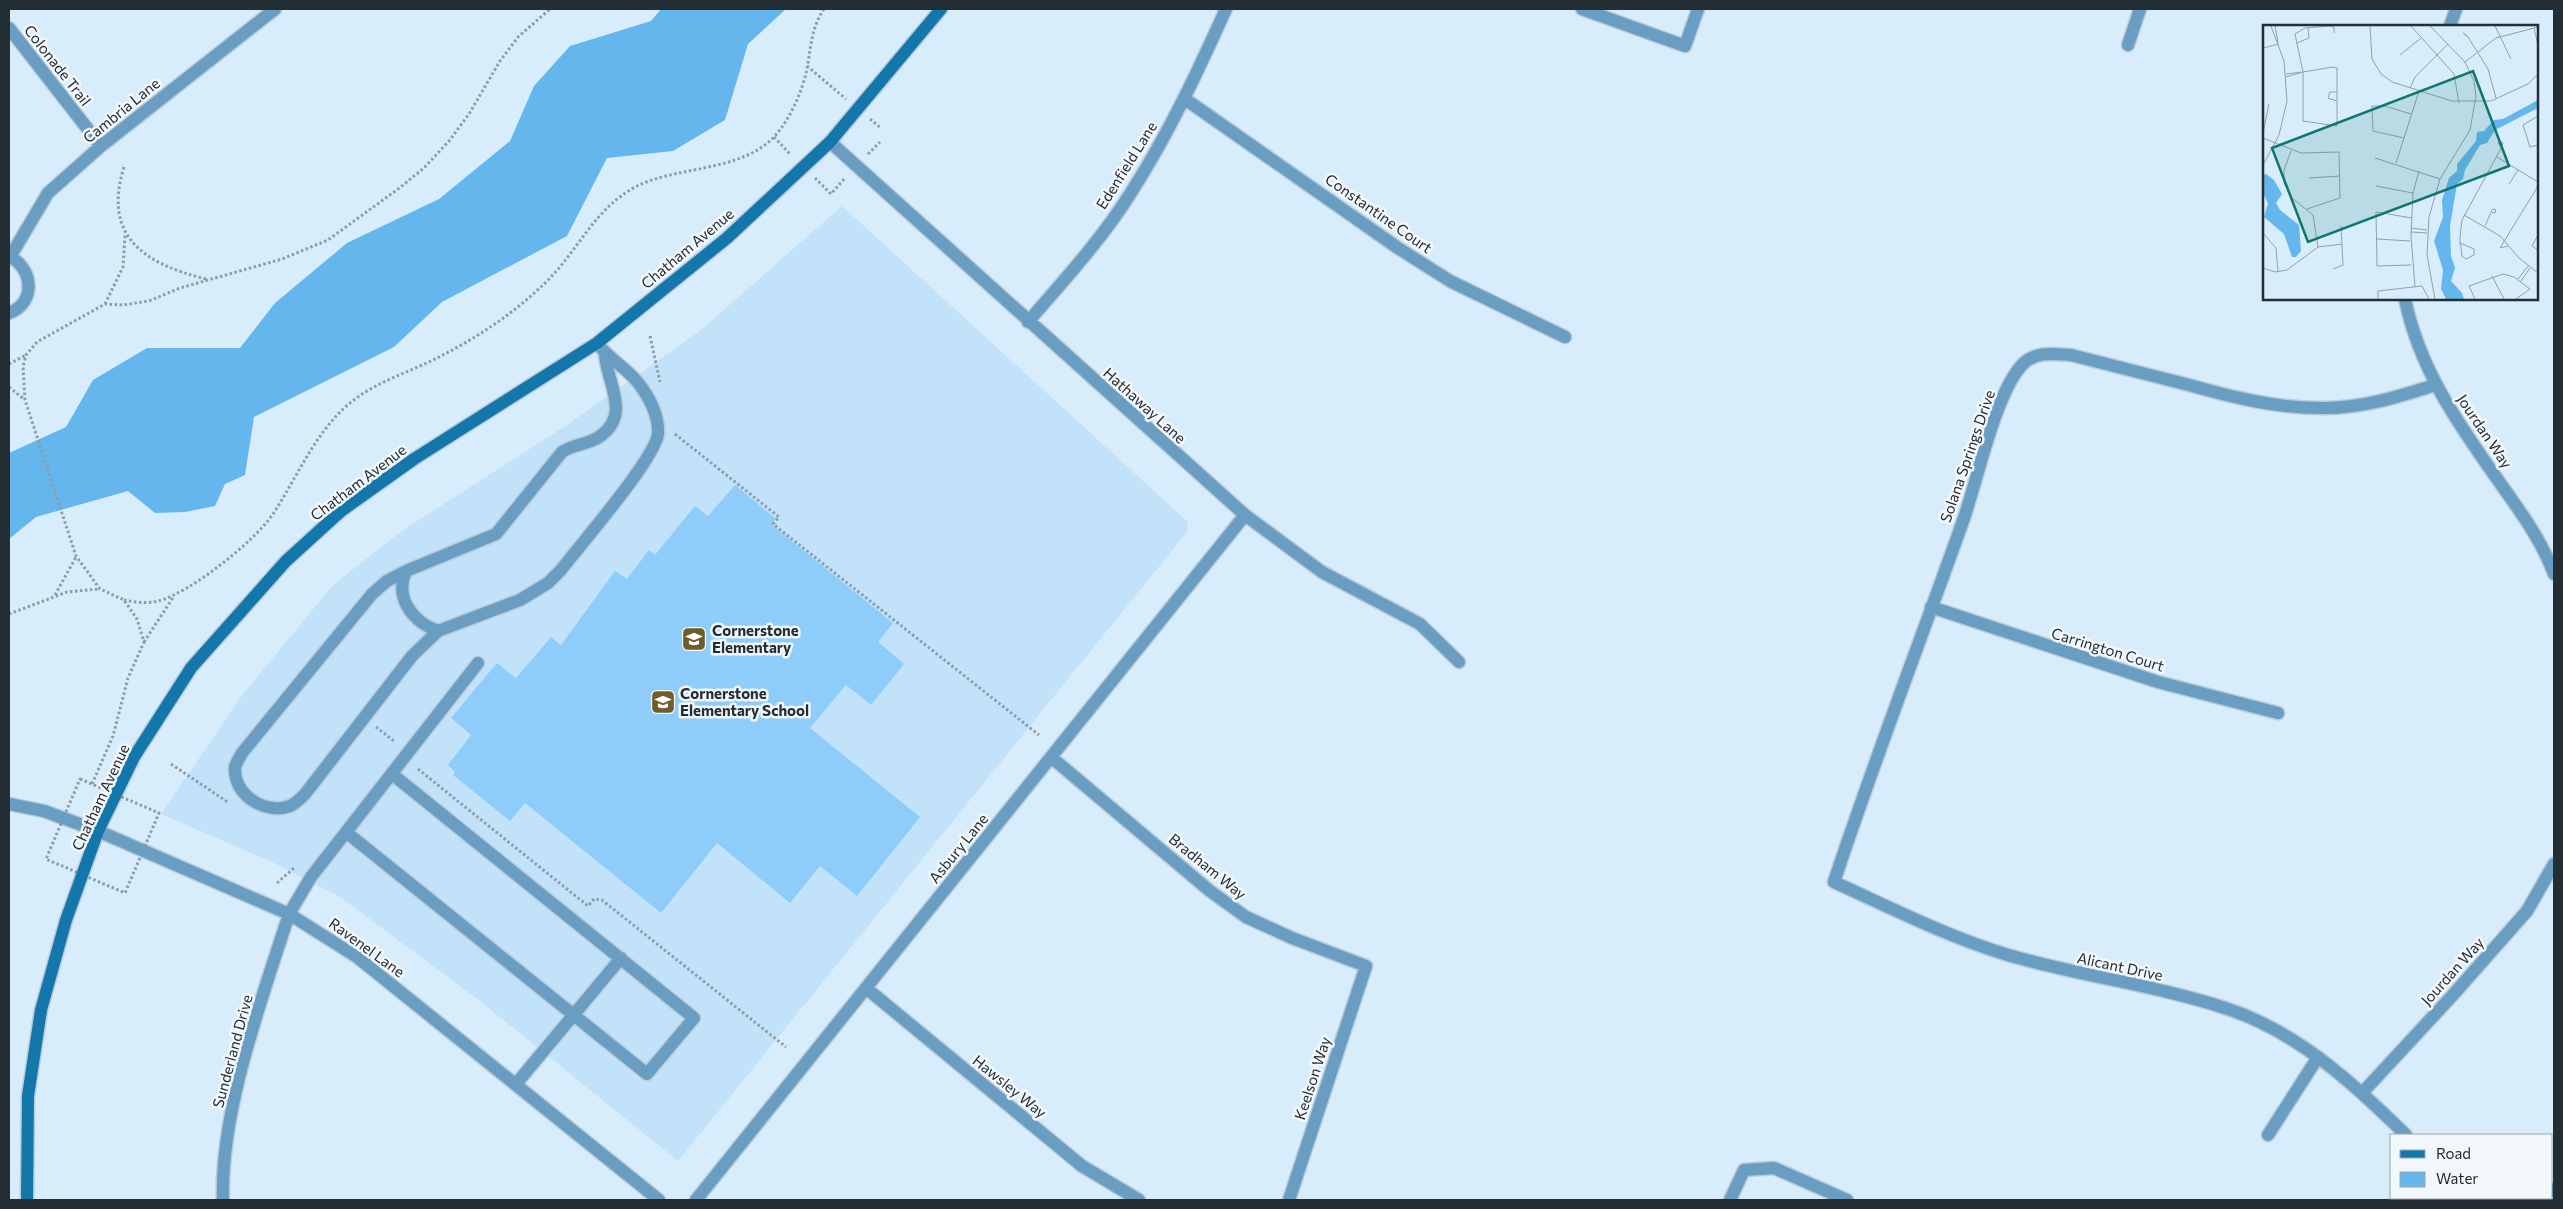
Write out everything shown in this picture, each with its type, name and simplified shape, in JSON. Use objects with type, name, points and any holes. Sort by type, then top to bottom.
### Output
[{"type":"street","name":"Cambria Lane","points":[[9,313],[21,305],[27,296],[29,284],[27,272],[20,263],[10,256],[48,193],[101,146],[274,9]]},
{"type":"street","name":"Chatham Avenue","points":[[27,1200],[28,1096],[41,1010],[66,920],[98,831],[134,757],[191,668],[286,561],[341,511],[414,459],[597,343],[727,238],[830,142],[941,9]]},
{"type":"street","name":"Edenfield Lane","points":[[1028,322],[1077,266],[1132,192],[1185,99],[1226,9]]},
{"type":"street","points":[[1582,9],[1684,46],[1698,9]]},
{"type":"street","points":[[2128,45],[2140,9]]},
{"type":"street","points":[[2450,25],[2456,9]]},
{"type":"street","name":"Colonade Trail","points":[[9,28],[101,146]]},
{"type":"street","name":"Constantine Court","points":[[1185,99],[1398,248],[1443,276],[1565,337]]},
{"type":"street","name":"Hathaway Lane","points":[[830,142],[1028,322],[1245,515],[1322,572],[1420,624],[1459,662]]},
{"type":"street","name":"Jourdan Way","points":[[2405,300],[2424,361],[2435,385],[2464,432],[2523,516],[2554,574]]},
{"type":"street","points":[[597,343],[605,354],[632,373],[655,410],[658,434],[649,456],[561,570],[548,583],[520,600],[438,631],[412,656],[305,794],[292,806],[282,809],[265,807],[253,802],[244,794],[235,767],[242,753],[372,594],[387,581],[406,571],[496,534],[562,452],[569,447],[591,441],[600,436],[616,413],[617,398],[606,372],[605,354]]},
{"type":"street","name":"Solana Springs Drive","points":[[1845,849],[2010,380],[2025,362],[2045,353],[2071,354],[2245,400],[2282,406],[2320,408],[2357,406],[2405,395],[2435,385]]},
{"type":"street","name":"Asbury Lane","points":[[696,1200],[1245,515]]},
{"type":"street","points":[[406,571],[402,581],[402,595],[408,608],[416,620],[426,627],[438,631]]},
{"type":"street","name":"Carrington Court","points":[[1931,608],[2158,682],[2278,713]]},
{"type":"street","name":"Sunderland Drive","points":[[223,1200],[223,1184],[231,1117],[251,1037],[289,914],[310,877],[478,663]]},
{"type":"street","name":"Bradham Way","points":[[1051,757],[1210,891],[1246,917],[1292,938],[1366,966]]},
{"type":"street","points":[[346,832],[647,1074],[694,1018],[392,774]]},
{"type":"street","name":"Ravenel Lane","points":[[9,804],[44,810],[98,831],[289,914],[357,956],[659,1200]]},
{"type":"street","name":"Alicant Drive","points":[[1845,849],[1834,882],[1937,930],[2016,957],[2227,1008],[2264,1024],[2318,1057],[2363,1092],[2405,1134]]},
{"type":"street","name":"Jourdan Way","points":[[2363,1092],[2452,996],[2526,911],[2554,864]]},
{"type":"street","points":[[516,1084],[621,958]]},
{"type":"street","name":"Keelson Way","points":[[1289,1200],[1366,966]]},
{"type":"street","name":"Hawsley Way","points":[[866,988],[1082,1166],[1139,1200]]},
{"type":"street","points":[[2268,1135],[2318,1057]]},
{"type":"street","points":[[1731,1195],[1744,1170],[1774,1168],[1847,1200]]},
{"type":"path","points":[[9,364],[26,355],[37,342],[105,304],[149,301],[207,279],[282,258],[328,240],[424,168],[449,141],[469,114],[500,61],[518,37],[550,9]]},
{"type":"path","points":[[9,614],[54,596],[80,590],[100,589],[124,600],[144,603],[174,595],[240,549],[271,516],[309,452],[333,420],[368,389],[438,358],[491,327],[519,306],[545,283],[568,258],[599,214],[616,199],[660,177],[720,166],[762,146],[774,137],[785,122],[803,86],[815,23],[824,9]]},
{"type":"path","points":[[774,137],[831,194],[839,186]]},
{"type":"path","points":[[105,304],[123,267],[125,234],[118,200],[124,167]]},
{"type":"path","points":[[125,234],[137,248],[159,262],[182,273],[207,279]]},
{"type":"path","points":[[26,355],[22,379],[25,400],[61,516],[76,556],[100,589]]},
{"type":"path","points":[[9,387],[25,400]]},
{"type":"path","points":[[667,428],[779,517],[773,524],[1039,735]]},
{"type":"path","points":[[54,596],[62,585],[76,556]]},
{"type":"path","points":[[92,784],[113,736],[128,678],[144,642],[174,595]]},
{"type":"path","points":[[124,600],[137,619],[144,642]]},
{"type":"path","points":[[404,758],[588,906],[594,899],[602,900],[786,1047]]},
{"type":"shaded area","name":"Cornerstone Elementary","points":[[842,206],[1188,522],[1187,532],[678,1161],[476,998],[340,897],[274,863],[161,814],[243,694],[334,584],[406,528],[567,425],[701,330]]},
{"type":"water","points":[[661,9],[786,9],[748,44],[725,120],[673,151],[607,158],[567,236],[442,302],[394,347],[254,417],[245,475],[225,484],[215,506],[185,512],[155,513],[128,491],[36,517],[9,539],[9,453],[66,427],[93,380],[147,348],[240,348],[275,303],[347,243],[439,199],[510,141],[534,86],[570,46],[651,21]]},
{"type":"building","points":[[735,485],[776,519],[771,524],[893,623],[878,642],[904,664],[871,705],[846,685],[810,728],[920,817],[857,896],[820,866],[790,903],[717,843],[661,913],[525,803],[510,821],[453,775],[455,772],[448,765],[471,735],[451,718],[497,663],[516,678],[551,637],[561,645],[615,571],[627,579],[649,550],[655,555],[695,506],[708,516]]},
{"type":"place","name":"Cornerstone Elementary","points":[[694,639]]},
{"type":"place","name":"Cornerstone Elementary School","points":[[663,702]]}]
